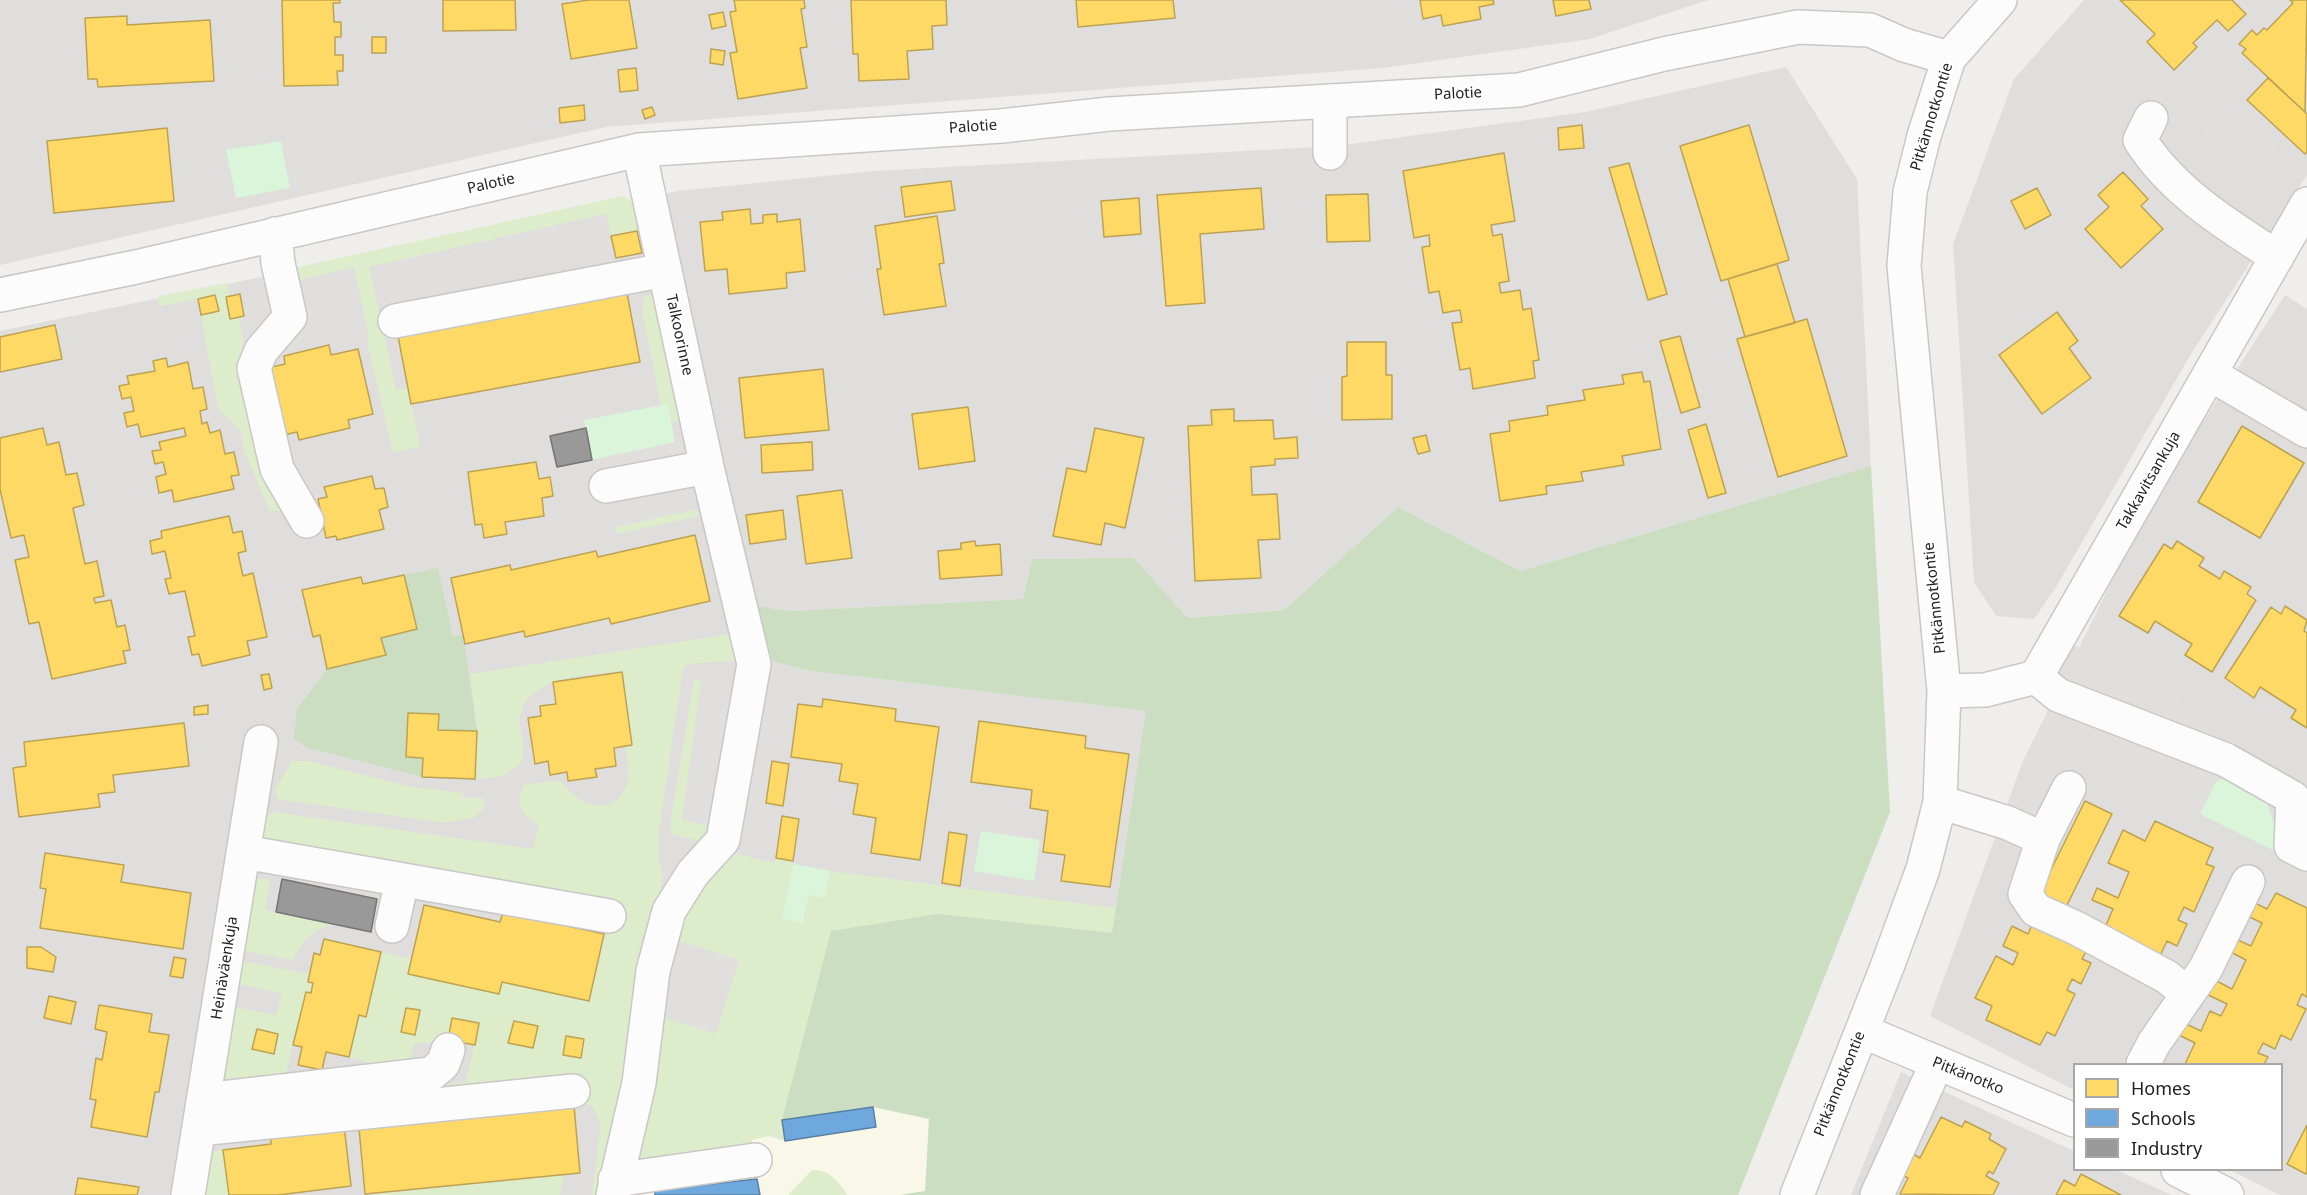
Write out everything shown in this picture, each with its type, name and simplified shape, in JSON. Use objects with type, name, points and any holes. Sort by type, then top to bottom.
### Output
[{"type":"street","name":"Pitkännotkontie","points":[[1797,1195],[1923,869],[1940,802],[1944,691],[1904,266],[1910,192],[1924,136],[1949,58],[2000,0]]},
{"type":"street","name":"Palotie","points":[[0,295],[136,267],[639,150],[1001,126],[1109,114],[1518,90],[1664,54],[1798,27],[1870,30],[1904,45],[1949,58]]},
{"type":"street","points":[[1330,101],[1330,153]]},
{"type":"street","points":[[2151,118],[2140,140],[2153,160],[2219,220],[2277,257]]},
{"type":"street","name":"Talkoorinne","points":[[614,1187],[639,1083],[653,971],[669,911],[693,873],[723,840],[754,664],[707,467],[639,150]]},
{"type":"street","name":"Takkavitsankuja","points":[[2036,677],[2307,204]]},
{"type":"street","points":[[275,234],[278,263],[290,317],[261,351],[255,368],[278,469],[307,521]]},
{"type":"street","points":[[395,321],[664,270]]},
{"type":"street","points":[[2210,374],[2307,431]]},
{"type":"street","points":[[606,486],[707,467]]},
{"type":"street","points":[[1944,691],[1985,690],[2036,677],[2058,695],[2226,760],[2293,798],[2291,846],[2307,854]]},
{"type":"street","name":"Heinäväenkuja","points":[[188,1195],[261,742]]},
{"type":"street","points":[[2069,788],[2043,839],[2025,894],[2036,910],[2076,928],[2167,977],[2188,994]]},
{"type":"street","points":[[1940,802],[2008,823],[2043,839]]},
{"type":"street","points":[[244,852],[609,916]]},
{"type":"street","points":[[392,926],[402,880]]},
{"type":"street","points":[[2144,1063],[2206,968],[2248,882]]},
{"type":"street","name":"Pitkänotko","points":[[1862,1031],[2073,1120]]},
{"type":"street","points":[[201,1115],[431,1074],[443,1064],[448,1050]]},
{"type":"street","points":[[1877,1195],[1937,1063]]},
{"type":"street","points":[[201,1115],[573,1091]]},
{"type":"street","points":[[614,1187],[755,1160]]},
{"type":"street","points":[[2180,1171],[2215,1192]]},
{"type":"shaded area","points":[[0,0],[1708,0],[1590,39],[1383,68],[606,127],[0,265]]},
{"type":"shaded area","points":[[2084,0],[2307,0],[2307,175],[2191,354],[2056,587],[2034,619],[1996,616],[1974,582],[1953,244],[2014,79]]},
{"type":"shaded area","points":[[1786,67],[1857,179],[1871,466],[1520,571],[1398,507],[1284,610],[1188,618],[1134,558],[1032,559],[1023,599],[791,611],[757,606],[772,661],[812,671],[1147,711],[1112,933],[603,1195],[0,1195],[0,331],[678,191],[873,171],[1337,146],[1585,112]]},
{"type":"shaded area","points":[[421,93],[428,158],[290,188],[281,141],[306,110],[305,102]]},
{"type":"shaded area","points":[[2234,100],[2303,174],[2268,206],[2199,132]]},
{"type":"shaded area","points":[[606,214],[615,252],[378,306],[369,267]]},
{"type":"shaded area","points":[[354,267],[368,334],[247,362],[239,317],[244,316],[240,294]]},
{"type":"shaded area","points":[[2285,295],[2307,309],[2307,1195],[2280,1195],[2232,1171],[2283,1171],[2283,1063],[2073,1063],[2073,1089],[1930,1016],[2022,763],[2151,502]]},
{"type":"shaded area","points":[[40,364],[50,408],[0,419],[0,372]]},
{"type":"shaded area","points":[[682,441],[697,509],[615,527],[613,517],[605,519],[592,460]]},
{"type":"shaded area","points":[[2065,641],[2183,697],[2179,711],[2236,741],[2200,814],[2036,741],[2058,695],[2048,675]]},
{"type":"shaded area","points":[[701,681],[784,694],[766,803],[783,806],[774,863],[733,853],[709,824],[682,819]]},
{"type":"shaded area","points":[[2044,761],[2090,784],[2034,896],[1988,873]]},
{"type":"shaded area","points":[[679,941],[739,960],[716,1034],[657,1015]]},
{"type":"shaded area","points":[[1901,1072],[2073,1151],[2073,1171],[2118,1171],[2172,1195],[1851,1195]]},
{"type":"shaded area","points":[[873,1107],[930,1119],[925,1195],[603,1195],[782,1120]]},
{"type":"green space","points":[[281,141],[290,188],[236,198],[226,150]]},
{"type":"green space","points":[[623,196],[636,204],[644,238],[640,242],[637,231],[611,236],[605,214],[370,267],[396,390],[408,388],[420,446],[393,453],[368,346],[368,334],[354,268],[295,281],[294,268]]},
{"type":"green space","points":[[227,283],[230,296],[226,297],[230,318],[239,317],[247,362],[291,511],[270,511],[244,451],[241,431],[221,412],[217,404],[201,315],[219,311],[215,295],[161,306],[158,304],[159,296]]},
{"type":"green space","points":[[657,293],[686,419],[672,422],[668,405],[661,406],[642,311],[645,296]]},
{"type":"green space","points":[[668,404],[675,442],[592,460],[584,420]]},
{"type":"green space","points":[[1871,466],[1890,812],[1738,1195],[900,1195],[925,1191],[929,1119],[873,1107],[782,1120],[831,931],[938,914],[1112,933],[1146,711],[812,671],[772,661],[757,606],[791,611],[1023,599],[1032,559],[1134,558],[1188,618],[1284,610],[1398,507],[1520,571]]},
{"type":"green space","points":[[697,509],[699,516],[617,534],[615,527]]},
{"type":"green space","points":[[438,568],[453,636],[463,635],[477,731],[438,730],[438,714],[408,713],[406,757],[423,758],[422,777],[306,747],[294,738],[297,709],[327,669],[385,655],[381,638],[417,629],[404,575]]},
{"type":"green space","points":[[731,634],[738,660],[691,664],[683,668],[659,831],[659,861],[663,876],[606,1195],[592,1195],[601,1124],[592,1105],[218,1110],[466,1082],[479,1023],[452,1018],[448,1040],[414,1044],[408,1068],[385,1069],[349,1057],[359,1015],[366,1017],[381,952],[412,959],[409,974],[499,994],[502,982],[589,1001],[604,934],[616,926],[621,904],[268,842],[261,834],[265,817],[274,812],[533,849],[539,825],[524,814],[520,796],[525,784],[561,781],[576,797],[585,802],[605,805],[614,802],[627,784],[629,770],[625,746],[632,745],[622,672],[576,676],[545,686],[533,694],[524,705],[520,719],[523,753],[520,765],[503,776],[475,779],[477,731],[470,674]]},
{"type":"green space","points":[[694,678],[701,681],[701,687],[682,820],[714,827],[707,842],[675,836],[671,833],[670,826]]},
{"type":"green space","points":[[292,761],[308,761],[412,787],[463,793],[464,798],[484,798],[483,809],[474,818],[444,823],[278,799],[275,790]]},
{"type":"green space","points":[[2225,777],[2262,789],[2282,846],[2279,853],[2200,814],[2214,783]]},
{"type":"green space","points":[[981,831],[1040,840],[1034,881],[974,871]]},
{"type":"green space","points":[[733,853],[774,862],[776,858],[793,861],[782,918],[804,922],[809,895],[825,898],[830,871],[1116,908],[1112,933],[938,914],[782,1120],[785,1141],[769,1136],[752,1140],[752,1144],[634,1162],[657,1015],[738,960],[679,941],[682,907]]},
{"type":"green space","points":[[793,864],[830,871],[825,898],[809,895],[803,923],[782,918]]},
{"type":"green space","points":[[259,878],[267,879],[270,883],[265,910],[334,924],[319,929],[309,936],[293,960],[239,950],[253,882]]},
{"type":"green space","points":[[237,960],[310,974],[313,983],[311,993],[306,992],[287,1070],[281,1078],[225,1086],[219,1070],[230,1006],[276,1015],[282,993],[233,983]]},
{"type":"green space","points":[[223,1150],[229,1195],[205,1195],[212,1151]]},
{"type":"green space","points":[[812,1170],[829,1174],[848,1195],[788,1195]]},
{"type":"green space","points":[[564,1174],[560,1195],[365,1195]]},
{"type":"building: Homes","points":[[282,0],[340,0],[340,3],[333,3],[334,22],[341,22],[341,37],[335,37],[335,55],[343,55],[343,71],[337,71],[338,85],[284,86]]},
{"type":"building: Homes","points":[[443,0],[515,0],[516,30],[443,31]]},
{"type":"building: Homes","points":[[589,0],[629,0],[637,48],[571,59],[562,4]]},
{"type":"building: Homes","points":[[734,0],[804,0],[805,8],[801,9],[807,47],[800,48],[807,88],[738,99],[730,53],[737,52],[730,12],[736,11]]},
{"type":"building: Homes","points":[[851,0],[946,0],[947,25],[932,26],[933,49],[907,51],[909,79],[859,81],[858,54],[853,54]]},
{"type":"building: Homes","points":[[1076,0],[1173,0],[1175,18],[1078,27]]},
{"type":"building: Homes","points":[[1420,0],[1493,0],[1494,4],[1479,7],[1481,19],[1443,26],[1441,15],[1423,19]]},
{"type":"building: Homes","points":[[1553,0],[1589,0],[1591,9],[1556,16]]},
{"type":"building: Homes","points":[[2120,0],[2232,0],[2246,14],[2228,31],[2217,20],[2193,43],[2197,47],[2174,70],[2147,42],[2155,34]]},
{"type":"building: Homes","points":[[2290,0],[2307,0],[2305,112],[2242,53],[2246,49],[2239,44],[2252,30],[2257,35],[2264,28],[2267,30],[2293,3]]},
{"type":"building: Homes","points":[[723,12],[726,26],[712,29],[709,15]]},
{"type":"building: Homes","points":[[127,16],[127,25],[210,20],[214,81],[98,87],[97,79],[88,79],[85,18]]},
{"type":"building: Homes","points":[[372,37],[386,37],[386,53],[372,53]]},
{"type":"building: Homes","points":[[711,49],[725,51],[723,65],[710,63]]},
{"type":"building: Homes","points":[[636,68],[638,90],[620,92],[618,70]]},
{"type":"building: Homes","points":[[2268,78],[2307,114],[2307,152],[2305,154],[2247,100]]},
{"type":"building: Homes","points":[[584,105],[585,120],[560,123],[559,108]]},
{"type":"building: Homes","points":[[652,107],[655,115],[645,119],[642,110]]},
{"type":"building: Homes","points":[[1582,125],[1584,148],[1559,150],[1558,128]]},
{"type":"building: Homes","points":[[1749,125],[1789,260],[1721,281],[1680,146]]},
{"type":"building: Homes","points":[[167,128],[174,201],[54,213],[47,141]]},
{"type":"building: Homes","points":[[1504,153],[1515,221],[1491,225],[1493,236],[1502,234],[1509,281],[1499,283],[1501,293],[1520,290],[1523,310],[1531,308],[1539,360],[1533,361],[1535,378],[1473,389],[1470,368],[1460,370],[1452,323],[1462,322],[1460,310],[1443,313],[1439,291],[1429,293],[1422,247],[1430,246],[1429,235],[1414,238],[1403,171]]},
{"type":"building: Homes","points":[[1629,163],[1667,294],[1648,300],[1609,168]]},
{"type":"building: Homes","points":[[2123,172],[2148,199],[2141,206],[2163,229],[2121,268],[2085,229],[2109,207],[2098,195]]},
{"type":"building: Homes","points":[[951,181],[955,210],[905,217],[901,187]]},
{"type":"building: Homes","points":[[1261,188],[1264,229],[1200,234],[1205,303],[1166,306],[1157,195]]},
{"type":"building: Homes","points":[[2037,188],[2051,215],[2025,229],[2011,201]]},
{"type":"building: Homes","points":[[1368,194],[1370,241],[1327,242],[1326,195]]},
{"type":"building: Homes","points":[[1139,198],[1141,234],[1104,237],[1101,201]]},
{"type":"building: Homes","points":[[750,209],[751,224],[763,223],[763,215],[777,214],[777,222],[800,219],[805,271],[786,273],[787,288],[729,294],[727,269],[705,271],[700,222],[723,220],[722,212]]},
{"type":"building: Homes","points":[[937,216],[944,263],[939,264],[946,306],[884,315],[877,269],[881,269],[875,226]]},
{"type":"building: Homes","points":[[637,231],[642,253],[616,258],[611,236]]},
{"type":"building: Homes","points":[[1777,264],[1795,323],[1745,337],[1728,279]]},
{"type":"building: Homes","points":[[627,293],[640,362],[411,404],[398,336]]},
{"type":"building: Homes","points":[[240,294],[244,316],[230,319],[226,297]]},
{"type":"building: Homes","points":[[215,295],[219,311],[201,315],[198,299]]},
{"type":"building: Homes","points":[[2057,312],[2078,341],[2069,348],[2091,378],[2042,414],[1999,355]]},
{"type":"building: Homes","points":[[1807,319],[1847,456],[1778,477],[1737,339]]},
{"type":"building: Homes","points":[[55,325],[62,359],[0,372],[0,337]]},
{"type":"building: Homes","points":[[1680,336],[1700,407],[1681,413],[1660,341]]},
{"type":"building: Homes","points":[[1347,342],[1386,342],[1386,375],[1392,375],[1392,419],[1342,420],[1342,377],[1347,376]]},
{"type":"building: Homes","points":[[329,345],[331,355],[358,349],[373,414],[348,420],[350,428],[299,440],[297,432],[275,437],[259,370],[285,364],[284,356]]},
{"type":"building: Homes","points":[[166,358],[168,367],[188,362],[193,389],[203,387],[207,409],[200,411],[202,424],[207,422],[210,433],[220,430],[225,454],[234,452],[239,475],[231,476],[234,489],[174,502],[172,490],[159,493],[156,477],[166,474],[163,462],[155,464],[152,451],[161,450],[159,442],[186,436],[184,428],[141,437],[138,424],[127,427],[124,413],[134,411],[131,397],[122,399],[119,386],[129,384],[127,376],[155,371],[153,361]]},
{"type":"building: Homes","points":[[823,369],[829,430],[745,438],[739,378]]},
{"type":"building: Homes","points":[[1642,372],[1644,382],[1650,381],[1661,449],[1622,456],[1624,465],[1581,472],[1583,481],[1546,486],[1547,494],[1500,501],[1490,434],[1510,431],[1509,421],[1548,415],[1547,406],[1585,400],[1583,390],[1624,384],[1622,375]]},
{"type":"building: Homes","points":[[968,407],[975,461],[919,469],[912,414]]},
{"type":"building: Homes","points":[[1234,409],[1234,421],[1273,420],[1274,439],[1297,437],[1298,458],[1275,459],[1275,465],[1251,467],[1252,495],[1277,494],[1280,539],[1258,540],[1261,578],[1195,581],[1188,426],[1212,425],[1211,410]]},
{"type":"building: Homes","points":[[1706,424],[1726,493],[1708,498],[1688,430]]},
{"type":"building: Homes","points":[[2242,426],[2304,463],[2260,538],[2198,502]]},
{"type":"building: Homes","points":[[43,428],[47,445],[59,442],[66,475],[77,473],[84,505],[73,508],[85,564],[97,561],[104,596],[94,598],[95,603],[111,600],[117,627],[125,625],[130,650],[123,651],[126,663],[52,679],[39,622],[29,624],[15,560],[29,557],[24,535],[11,538],[0,489],[0,438]]},
{"type":"building: Homes","points":[[1095,428],[1144,438],[1125,528],[1105,523],[1101,545],[1053,536],[1067,468],[1086,472]]},
{"type":"building: Homes","points":[[1426,435],[1430,451],[1418,454],[1413,438]]},
{"type":"building: Homes","points":[[812,442],[813,470],[762,473],[761,445]]},
{"type":"building: Homes","points":[[536,462],[539,479],[550,477],[553,496],[542,498],[544,516],[505,522],[507,534],[484,538],[482,524],[475,525],[468,472]]},
{"type":"building: Homes","points":[[372,476],[375,489],[384,488],[388,507],[379,510],[384,529],[337,540],[336,536],[326,538],[318,499],[327,497],[324,487]]},
{"type":"building: Homes","points":[[842,490],[852,558],[806,564],[797,496]]},
{"type":"building: Homes","points":[[783,510],[786,539],[750,544],[746,515]]},
{"type":"building: Homes","points":[[229,516],[233,533],[242,531],[246,551],[238,553],[243,576],[253,573],[267,637],[247,641],[250,655],[202,666],[199,654],[192,655],[188,637],[195,636],[185,591],[169,594],[165,579],[171,578],[165,551],[152,554],[150,541],[162,538],[161,531]]},
{"type":"building: Homes","points":[[695,535],[710,601],[611,624],[609,618],[525,637],[524,631],[465,644],[451,578],[510,565],[511,570],[596,551],[598,557]]},
{"type":"building: Homes","points":[[975,541],[976,546],[1000,544],[1002,575],[940,579],[938,551],[961,549],[961,543]]},
{"type":"building: Homes","points":[[2177,541],[2204,558],[2199,566],[2220,579],[2224,571],[2251,587],[2247,594],[2256,600],[2212,672],[2185,655],[2192,644],[2155,621],[2148,633],[2119,616],[2164,544],[2172,549]]},
{"type":"building: Homes","points":[[404,575],[417,629],[381,638],[386,655],[327,669],[320,635],[313,637],[302,590],[361,577],[363,584]]},
{"type":"building: Homes","points":[[2285,606],[2307,620],[2304,631],[2307,633],[2307,728],[2291,718],[2296,710],[2260,687],[2254,698],[2225,678],[2271,607],[2281,614]]},
{"type":"building: Homes","points":[[622,672],[632,745],[614,748],[616,766],[595,769],[597,777],[568,781],[567,772],[550,775],[548,761],[535,764],[528,718],[541,716],[540,706],[556,704],[553,682]]},
{"type":"building: Homes","points":[[269,674],[272,688],[264,690],[261,675]]},
{"type":"building: Homes","points":[[823,699],[896,709],[895,721],[939,727],[920,860],[871,853],[876,818],[853,814],[858,784],[839,781],[842,764],[791,757],[798,704],[822,707]]},
{"type":"building: Homes","points":[[208,705],[208,714],[194,715],[194,707]]},
{"type":"building: Homes","points":[[408,713],[439,714],[438,730],[477,731],[475,779],[422,777],[423,758],[406,757]]},
{"type":"building: Homes","points":[[979,721],[1086,736],[1085,748],[1129,754],[1110,887],[1061,881],[1065,855],[1043,852],[1048,811],[1030,808],[1032,790],[971,782]]},
{"type":"building: Homes","points":[[184,723],[189,766],[113,775],[115,792],[98,794],[100,807],[19,817],[13,768],[26,766],[24,742]]},
{"type":"building: Homes","points":[[772,761],[789,764],[783,806],[766,803]]},
{"type":"building: Homes","points":[[2085,801],[2112,814],[2066,907],[2039,894]]},
{"type":"building: Homes","points":[[782,816],[799,819],[793,861],[776,858]]},
{"type":"building: Homes","points":[[2155,821],[2213,848],[2206,864],[2214,867],[2194,912],[2184,907],[2178,920],[2187,924],[2177,946],[2167,941],[2159,958],[2103,932],[2113,909],[2092,900],[2097,888],[2118,898],[2129,872],[2108,863],[2123,830],[2145,841]]},
{"type":"building: Homes","points":[[949,832],[967,835],[960,886],[942,883]]},
{"type":"building: Homes","points":[[45,853],[124,865],[121,882],[191,893],[183,949],[40,928],[46,889],[40,888]]},
{"type":"building: Homes","points":[[2276,893],[2307,908],[2307,997],[2302,994],[2297,1005],[2306,1009],[2291,1040],[2281,1035],[2275,1049],[2263,1043],[2258,1053],[2268,1057],[2265,1063],[2185,1063],[2195,1043],[2173,1032],[2178,1020],[2201,1031],[2210,1011],[2221,1016],[2227,1004],[2202,992],[2209,977],[2232,989],[2246,960],[2223,948],[2229,936],[2251,946],[2262,923],[2239,912],[2245,898],[2267,909]]},
{"type":"building: Homes","points":[[424,905],[500,922],[503,912],[604,934],[589,1001],[502,982],[499,994],[408,974]]},
{"type":"building: Homes","points":[[2034,920],[2089,946],[2082,959],[2091,963],[2081,984],[2072,979],[2067,990],[2075,994],[2055,1036],[2047,1032],[2040,1045],[1986,1020],[1992,1006],[1975,998],[1996,956],[2013,965],[2018,953],[2003,946],[2012,926],[2028,934]]},
{"type":"building: Homes","points":[[324,939],[381,952],[366,1017],[359,1015],[349,1057],[326,1052],[322,1070],[298,1065],[302,1047],[293,1045],[306,992],[311,993],[313,983],[308,982],[314,953],[320,955]]},
{"type":"building: Homes","points":[[27,947],[41,947],[56,957],[53,972],[27,968]]},
{"type":"building: Homes","points":[[174,957],[186,959],[183,978],[170,976]]},
{"type":"building: Homes","points":[[49,996],[76,1002],[71,1024],[44,1018]]},
{"type":"building: Homes","points":[[99,1005],[152,1014],[149,1032],[169,1035],[159,1092],[155,1092],[147,1137],[91,1127],[96,1100],[90,1099],[96,1058],[102,1060],[107,1032],[95,1029]]},
{"type":"building: Homes","points":[[406,1008],[420,1010],[415,1035],[401,1032]]},
{"type":"building: Homes","points":[[452,1018],[479,1023],[475,1045],[448,1040]]},
{"type":"building: Homes","points":[[514,1021],[538,1026],[533,1048],[508,1043]]},
{"type":"building: Homes","points":[[257,1029],[278,1034],[274,1054],[252,1049]]},
{"type":"building: Homes","points":[[566,1036],[584,1039],[581,1058],[563,1055]]},
{"type":"building: Homes","points":[[574,1106],[580,1173],[365,1194],[359,1128]]},
{"type":"building: Homes","points":[[1941,1117],[1962,1127],[1965,1121],[1991,1134],[1989,1139],[2006,1149],[1993,1174],[1989,1171],[1986,1176],[1999,1183],[1993,1195],[1900,1194],[1908,1178],[1899,1173],[1910,1152],[1920,1158]]},
{"type":"building: Homes","points":[[344,1125],[351,1186],[278,1195],[229,1195],[223,1150],[271,1144],[271,1134]]},
{"type":"building: Homes","points":[[2307,1125],[2307,1173],[2306,1174],[2287,1164]]},
{"type":"building: Homes","points":[[2081,1174],[2121,1195],[2056,1195],[2064,1180],[2075,1186]]},
{"type":"building: Homes","points":[[78,1178],[139,1187],[137,1195],[75,1195]]},
{"type":"building: Schools","points":[[873,1107],[876,1127],[785,1141],[782,1120]]},
{"type":"building: Schools","points":[[757,1179],[760,1195],[655,1195],[655,1190]]},
{"type":"building: Industry","points":[[586,428],[592,460],[557,467],[550,436]]},
{"type":"building: Industry","points":[[282,879],[377,899],[371,932],[276,912]]}]
